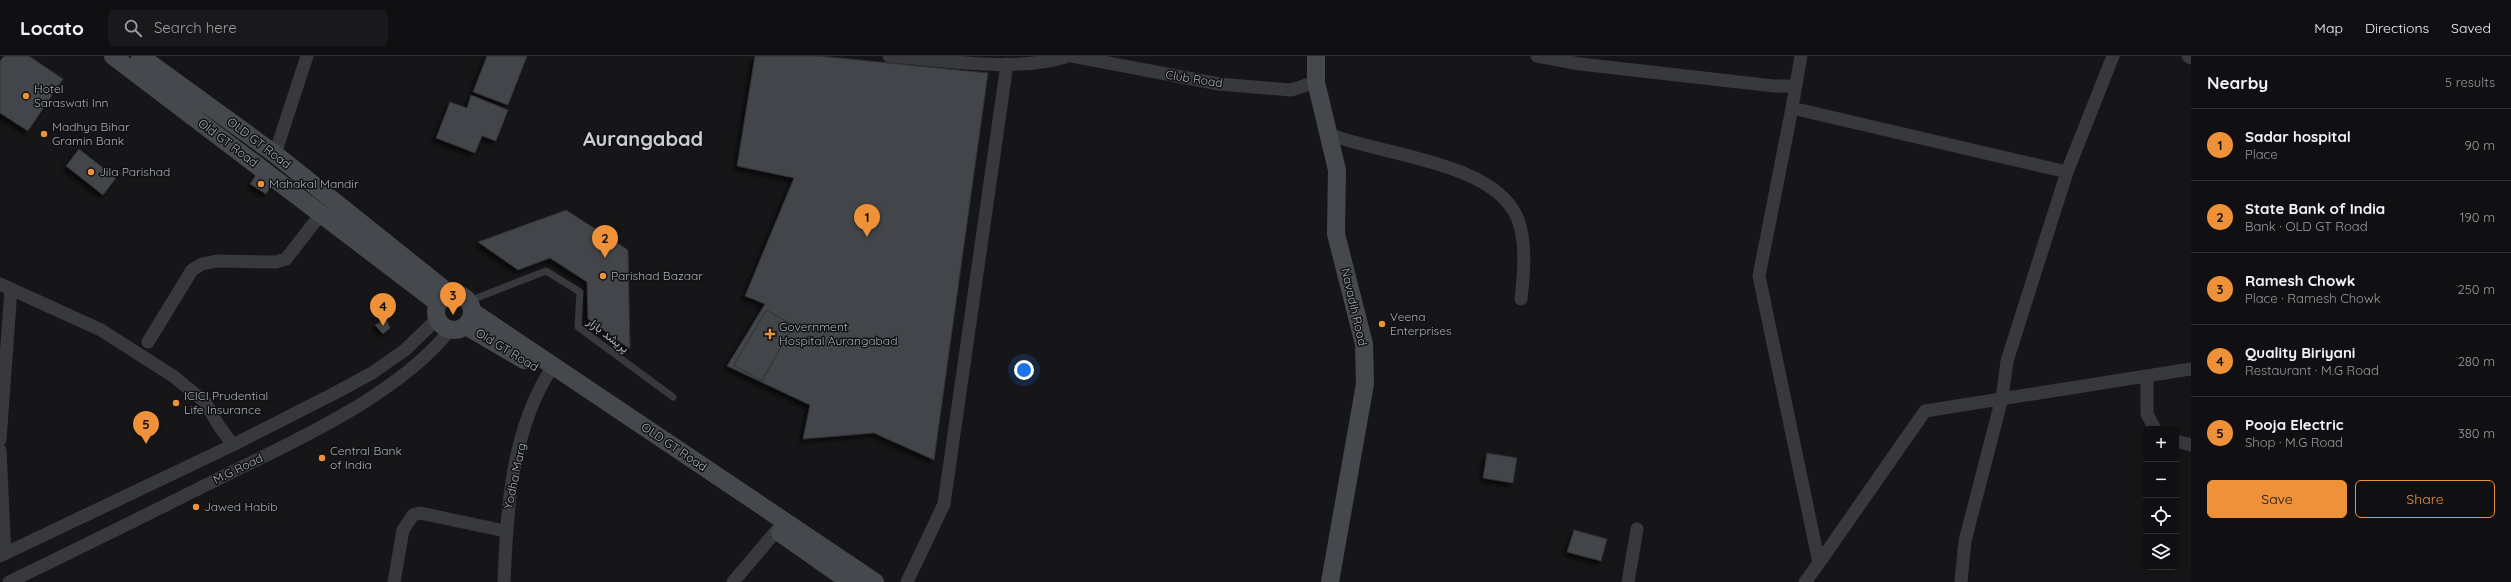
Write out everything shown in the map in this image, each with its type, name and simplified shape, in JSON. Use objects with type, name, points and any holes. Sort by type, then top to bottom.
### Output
[{"type":"main road","name":"Old GT Road","points":[[113,56],[442,305]]},
{"type":"main road","name":"OLD GT Road","points":[[140,56],[275,154],[442,305]]},
{"type":"main road","name":"Navadih Road","points":[[1316,56],[1316,82],[1337,170],[1336,234],[1364,344],[1365,384],[1330,582]]},
{"type":"main road","points":[[461,295],[464,317],[445,328],[442,305],[461,295]]},
{"type":"main road","name":"OLD GT Road","points":[[464,317],[550,370],[875,582]]},
{"type":"main road","name":"OLD GT Road","points":[[550,370],[850,582]]},
{"type":"street","points":[[275,154],[307,56]]},
{"type":"street","points":[[889,56],[1007,64],[1057,60],[1068,56]]},
{"type":"street","name":"Club Road","points":[[1072,56],[1219,84],[1291,90],[1316,82]]},
{"type":"street","points":[[1537,56],[1580,64],[1766,85],[1796,86]]},
{"type":"street","points":[[1801,56],[1759,276],[1819,563]]},
{"type":"street","points":[[1961,582],[1965,541],[2002,398],[2007,361],[2067,172],[2113,56]]},
{"type":"street","points":[[907,582],[944,504],[1007,64]]},
{"type":"street","points":[[1792,108],[2067,172]]},
{"type":"street","points":[[1329,134],[1348,142],[1425,159],[1457,171],[1485,185],[1506,200],[1517,218],[1521,237],[1524,271],[1521,299]]},
{"type":"street","points":[[148,342],[192,270],[202,264],[217,260],[276,262],[286,259],[321,214]]},
{"type":"street","points":[[0,440],[6,287],[101,330],[195,392],[205,402],[219,426],[234,445]]},
{"type":"street","name":"M.G Road","points":[[2,555],[234,445],[372,373],[405,350],[442,305]]},
{"type":"street","name":"M.G Road","points":[[14,581],[275,451],[341,414],[408,371],[436,348],[464,317]]},
{"type":"street","points":[[1805,582],[1925,410],[2191,369]]},
{"type":"street","name":"Yodha Marg","points":[[504,582],[505,531],[516,460],[532,405],[550,370]]},
{"type":"street","points":[[2147,376],[2147,414],[2153,426]]},
{"type":"street","points":[[2179,442],[2191,445]]},
{"type":"street","points":[[0,450],[2,555]]},
{"type":"street","points":[[394,582],[403,530],[413,515],[420,513],[505,531]]},
{"type":"street","points":[[1628,582],[1637,529]]},
{"type":"street","points":[[733,582],[776,530]]},
{"type":"lane","name":"پریشد بازار","points":[[464,317],[546,272],[580,292],[578,327],[673,397]]},
{"type":"building","name":"Hotel Saraswati Inn","points":[[4,56],[29,56],[63,79],[28,131],[0,113],[0,61]]},
{"type":"building","points":[[487,56],[527,56],[508,105],[473,92]]},
{"type":"building","points":[[755,56],[819,56],[988,73],[934,460],[874,433],[803,439],[810,405],[727,366],[765,304],[745,296],[794,178],[737,166]]},
{"type":"building","points":[[471,95],[508,110],[496,141],[482,136],[475,153],[436,138],[450,102],[467,108]]},
{"type":"building","name":"Jila Parishad","points":[[79,149],[116,178],[103,195],[66,166]]},
{"type":"building","name":"Mahakal Mandir","points":[[257,173],[273,183],[266,194],[250,184]]},
{"type":"building","name":"Parishad Bazaar","points":[[566,210],[628,250],[630,349],[588,319],[587,282],[550,258],[518,270],[478,242]]},
{"type":"building","points":[[766,310],[793,325],[762,381],[734,365]]},
{"type":"building","points":[[386,319],[390,328],[383,334],[375,325]]},
{"type":"building","points":[[1487,453],[1517,458],[1513,483],[1483,478]]},
{"type":"building","points":[[1574,530],[1607,539],[1601,561],[1567,552]]},
{"type":"place","name":"Hotel Saraswati Inn","points":[[26,96]]},
{"type":"place","name":"Madhya Bihar Gramin Bank","points":[[44,134]]},
{"type":"place","name":"Jila Parishad","points":[[91,172]]},
{"type":"place","name":"Mahakal Mandir","points":[[261,184]]},
{"type":"place","name":"Sadar hospital","points":[[867,237]]},
{"type":"place","name":"State Bank of India","points":[[605,258]]},
{"type":"place","name":"Parishad Bazaar","points":[[603,276]]},
{"type":"place","name":"Ramesh Chowk","points":[[453,315]]},
{"type":"place","name":"Veena Enterprises","points":[[1382,324]]},
{"type":"place","name":"Quality Biriyani","points":[[383,326]]},
{"type":"place","name":"Government Hospital Aurangabad","points":[[770,334]]},
{"type":"place","name":"ICICI Prudential Life Insurance","points":[[176,403]]},
{"type":"place","name":"Pooja Electric","points":[[146,444]]},
{"type":"place","name":"Central Bank of India","points":[[322,458]]},
{"type":"place","name":"Jawed Habib","points":[[196,507]]},
{"type":"district","name":"Aurangabad","points":[[643,139]]}]
